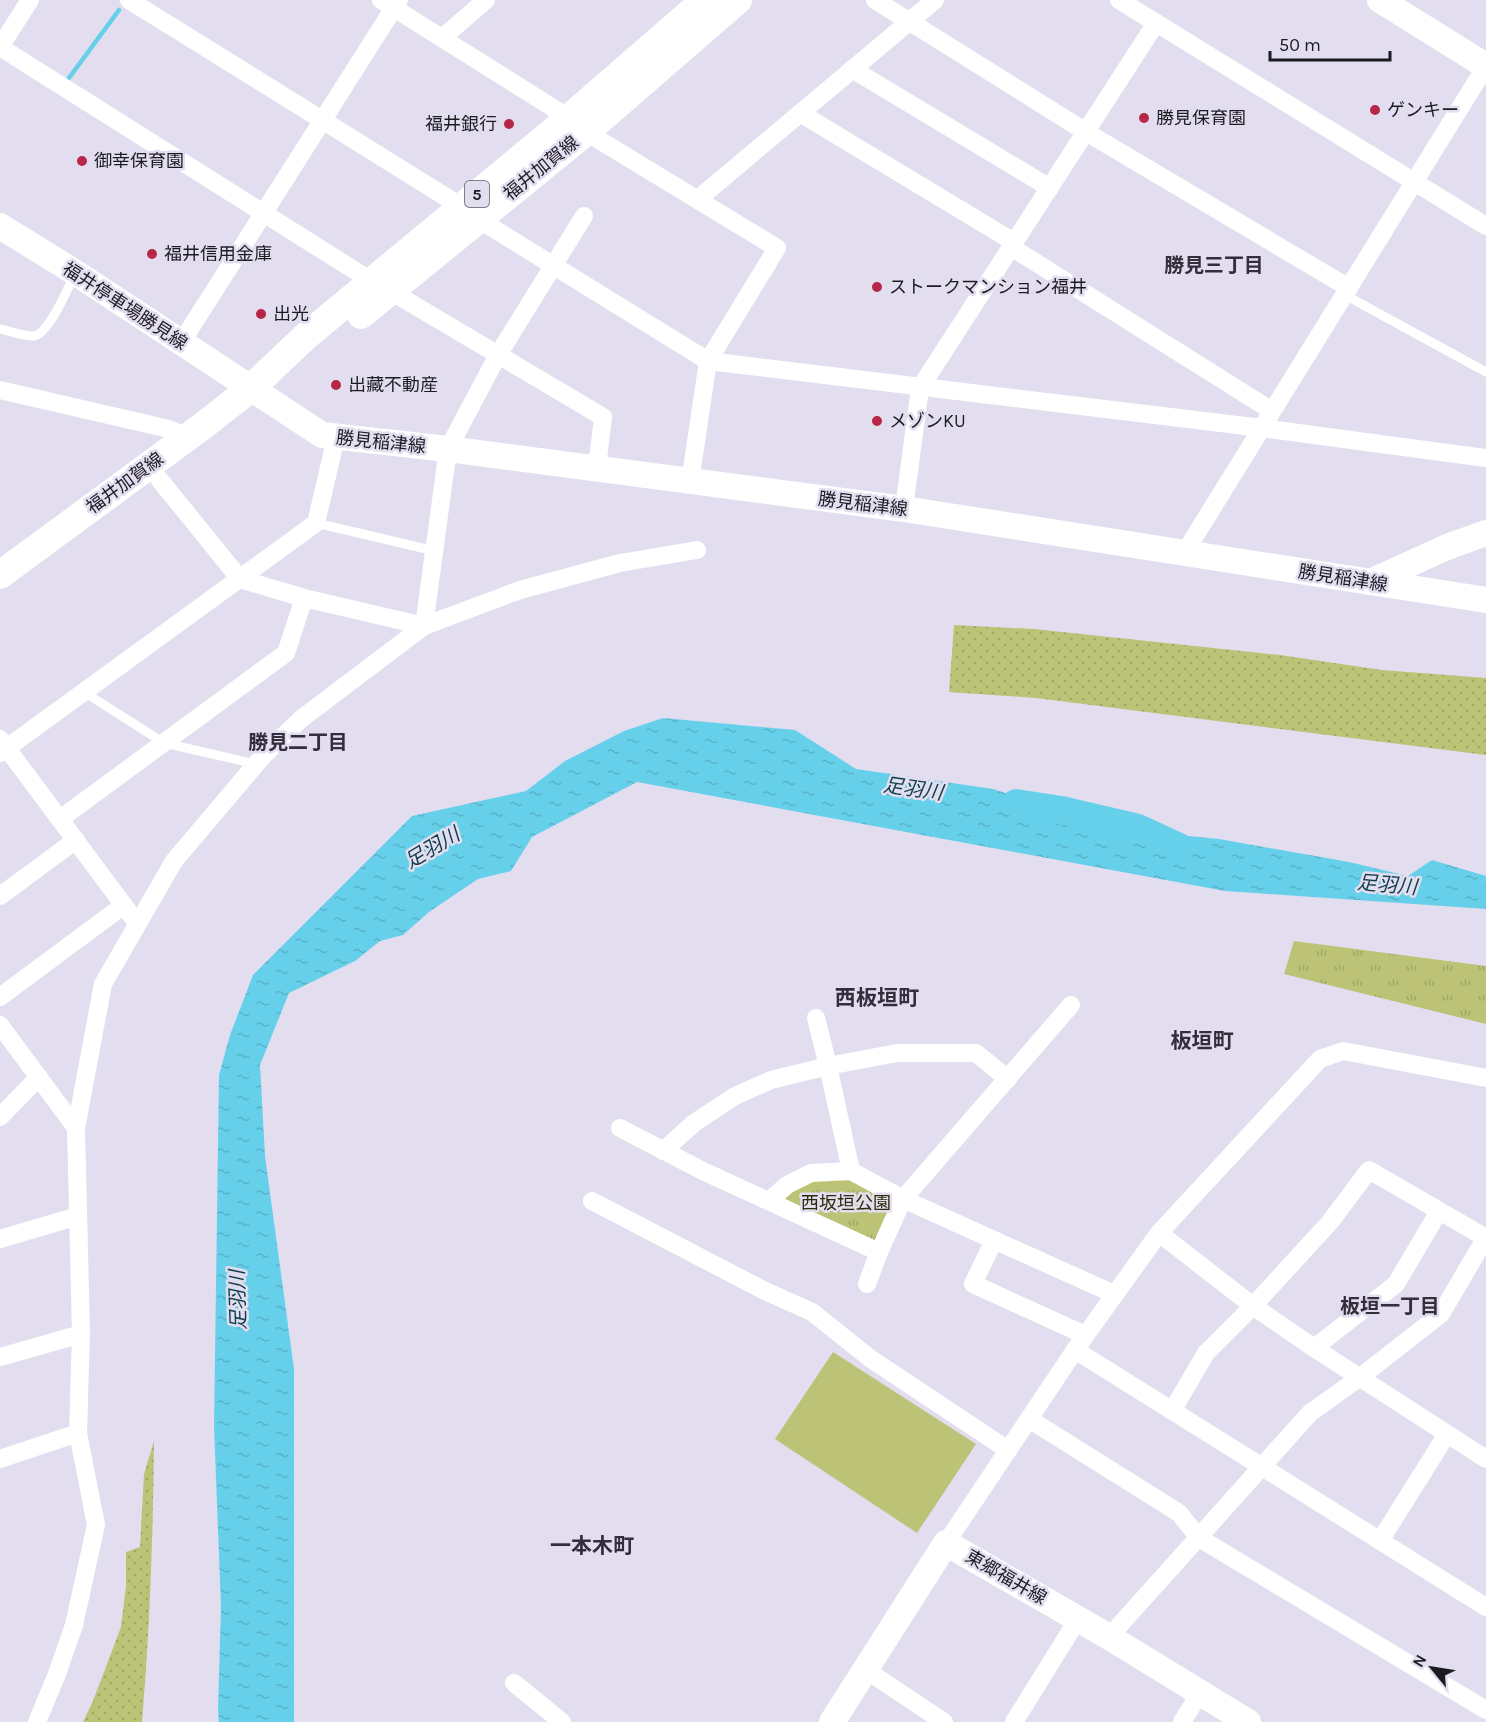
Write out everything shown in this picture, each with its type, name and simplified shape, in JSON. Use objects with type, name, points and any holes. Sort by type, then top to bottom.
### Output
[{"type":"main road","name":"福井加賀線","points":[[578,125],[705,0]]},
{"type":"main road","name":"福井加賀線","points":[[0,575],[250,389],[304,337],[382,287],[578,125],[738,0]]},
{"type":"main road","points":[[1380,0],[1486,66]]},
{"type":"main road","name":"福井停車場勝見線","points":[[0,226],[76,273],[250,389]]},
{"type":"main road","name":"勝見稲津線","points":[[250,389],[322,435],[336,438],[448,449],[904,509],[1370,582],[1485,595]]},
{"type":"main road","points":[[1370,582],[1486,533]]},
{"type":"main road","name":"東郷福井線","points":[[832,1722],[946,1543],[1109,1637],[1248,1722]]},
{"type":"street","points":[[30,0],[0,47],[382,287],[603,417],[597,468]]},
{"type":"street","points":[[129,0],[708,362],[1262,428],[1486,458]]},
{"type":"street","points":[[442,38],[486,0]]},
{"type":"street","points":[[875,0],[1347,291]]},
{"type":"street","points":[[698,199],[935,0]]},
{"type":"street","points":[[1119,0],[1486,226]]},
{"type":"street","points":[[181,343],[323,120],[392,3],[442,38],[578,125],[777,248],[708,362],[690,482]]},
{"type":"street","points":[[904,509],[920,388],[1156,23]]},
{"type":"street","points":[[1185,552],[1486,66]]},
{"type":"street","points":[[852,69],[1050,188]]},
{"type":"street","points":[[800,113],[1272,411]]},
{"type":"street","points":[[424,627],[448,449],[498,355],[584,216]]},
{"type":"street","points":[[0,390],[169,429],[188,437]]},
{"type":"street","points":[[137,923],[60,819],[2,747],[84,692],[316,523],[336,438]]},
{"type":"street","points":[[159,479],[240,579],[304,598],[424,627]]},
{"type":"street","points":[[37,1722],[74,1625],[96,1525],[78,1433],[81,1334],[76,1128],[103,984],[137,923],[174,861],[256,764],[301,719],[424,627],[520,590],[620,563],[697,550]]},
{"type":"street","points":[[60,819],[286,653],[304,598]]},
{"type":"street","points":[[0,896],[76,840]]},
{"type":"street","points":[[0,997],[124,905]]},
{"type":"street","points":[[867,1284],[903,1199],[1071,1005]]},
{"type":"street","points":[[816,1018],[851,1171]]},
{"type":"street","points":[[2,1032],[39,1077],[76,1128]]},
{"type":"street","points":[[946,1543],[1113,1294],[1159,1233],[1320,1059],[1343,1051],[1486,1078]]},
{"type":"street","points":[[663,1151],[694,1123],[735,1096],[771,1080],[828,1066],[897,1053],[976,1053],[1008,1079]]},
{"type":"street","points":[[0,1117],[39,1077]]},
{"type":"street","points":[[620,1128],[663,1151],[879,1252]]},
{"type":"street","points":[[1109,1637],[1310,1413],[1442,1314],[1486,1237],[1369,1170],[1330,1222],[1206,1353],[1172,1411]]},
{"type":"street","points":[[769,1201],[788,1185],[811,1173],[851,1171],[903,1199],[1113,1294]]},
{"type":"street","points":[[592,1201],[765,1291],[812,1312],[871,1359],[1008,1450]]},
{"type":"street","points":[[1314,1348],[1396,1284],[1439,1210]]},
{"type":"street","points":[[0,1239],[78,1216]]},
{"type":"street","points":[[1159,1233],[1253,1305],[1314,1348],[1485,1456]]},
{"type":"street","points":[[993,1240],[973,1284],[1085,1335]]},
{"type":"street","points":[[0,1357],[81,1334]]},
{"type":"street","points":[[1075,1350],[1486,1607]]},
{"type":"street","points":[[1029,1419],[1179,1513],[1198,1538],[1482,1711]]},
{"type":"street","points":[[0,1458],[78,1433]]},
{"type":"street","points":[[1380,1541],[1447,1434]]},
{"type":"street","points":[[1014,1722],[1078,1619]]},
{"type":"street","points":[[866,1670],[944,1722]]},
{"type":"street","points":[[514,1683],[562,1722]]},
{"type":"street","points":[[1182,1722],[1200,1693]]},
{"type":"lane","points":[[0,329],[33,336],[41,335],[76,273]]},
{"type":"lane","points":[[1347,291],[1486,372]]},
{"type":"lane","points":[[316,523],[435,551]]},
{"type":"lane","points":[[84,692],[164,743],[256,764]]},
{"type":"green space","points":[[954,625],[1034,629],[1280,655],[1382,670],[1486,678],[1486,755],[1036,698],[949,692]]},
{"type":"green space","points":[[1294,941],[1486,966],[1486,1024],[1284,974]]},
{"type":"green space","name":"西坂垣公園","points":[[850,1175],[899,1204],[877,1247],[778,1201],[796,1183]]},
{"type":"green space","points":[[833,1352],[976,1444],[917,1533],[775,1439]]},
{"type":"green space","points":[[154,1441],[151,1582],[142,1722],[83,1722],[121,1627],[126,1586],[126,1552],[140,1547],[144,1474]]},
{"type":"water","points":[[663,718],[795,730],[856,769],[993,789],[1118,829],[1219,839],[1349,862],[1408,876],[1432,860],[1486,876],[1486,909],[1225,891],[637,782],[532,837],[511,871],[478,879],[429,912],[403,935],[380,941],[355,961],[289,993],[260,1065],[265,1156],[294,1369],[294,1722],[219,1722],[221,1606],[214,1427],[219,1075],[230,1035],[253,975],[412,816],[526,791],[565,761],[624,731]]},
{"type":"waterway","points":[[66,82],[119,10]]},
{"type":"waterway","name":"足羽川","points":[[1016,803],[1061,810],[1138,828],[1179,847]]},
{"type":"place","name":"ゲンキー","points":[[1375,110]]},
{"type":"place","name":"勝見保育園","points":[[1144,118]]},
{"type":"place","name":"福井銀行","points":[[509,124]]},
{"type":"place","name":"御幸保育園","points":[[82,161]]},
{"type":"place","name":"福井信用金庫","points":[[152,254]]},
{"type":"place","name":"ストークマンション福井","points":[[877,287]]},
{"type":"place","name":"出光","points":[[261,314]]},
{"type":"place","name":"出藏不動産","points":[[336,385]]},
{"type":"place","name":"メゾンKU","points":[[877,421]]},
{"type":"district","name":"勝見三丁目","points":[[1214,265]]},
{"type":"district","name":"勝見二丁目","points":[[298,742]]},
{"type":"district","name":"西板垣町","points":[[877,998]]},
{"type":"district","name":"板垣町","points":[[1202,1041]]},
{"type":"district","name":"板垣一丁目","points":[[1390,1306]]},
{"type":"district","name":"一本木町","points":[[592,1546]]}]
